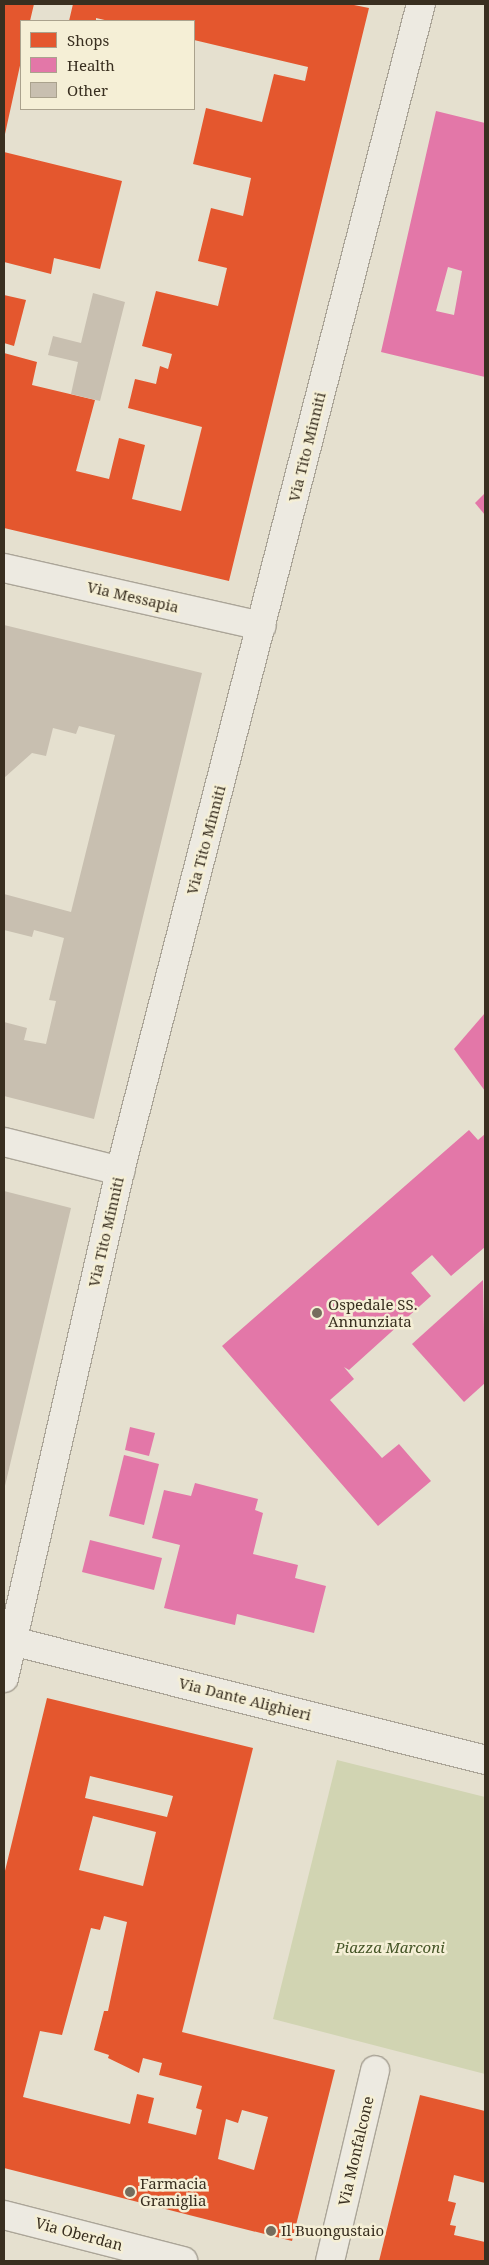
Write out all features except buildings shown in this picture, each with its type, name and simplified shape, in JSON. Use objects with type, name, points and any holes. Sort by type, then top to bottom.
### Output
[{"type":"main road","name":"Via Tito Minniti","points":[[4,1678],[8,1640],[120,1171],[421,4]]},
{"type":"main road","name":"Via Messapia","points":[[4,568],[262,626]]},
{"type":"main road","points":[[4,1142],[120,1171]]},
{"type":"main road","name":"Via Dante Alighieri","points":[[8,1640],[485,1760]]},
{"type":"main road","name":"Via Monfalcone","points":[[330,2261],[375,2070]]},
{"type":"main road","name":"Via Oberdan","points":[[4,2214],[183,2261]]},
{"type":"green space","name":"Piazza Marconi","points":[[337,1760],[485,1797],[485,2074],[273,2019]]},
{"type":"place","name":"Ospedale SS. Annunziata","points":[[317,1313]]},
{"type":"place","name":"Farmacia Graniglia","points":[[130,2192]]},
{"type":"place","name":"Il Buongustaio","points":[[271,2231]]}]
